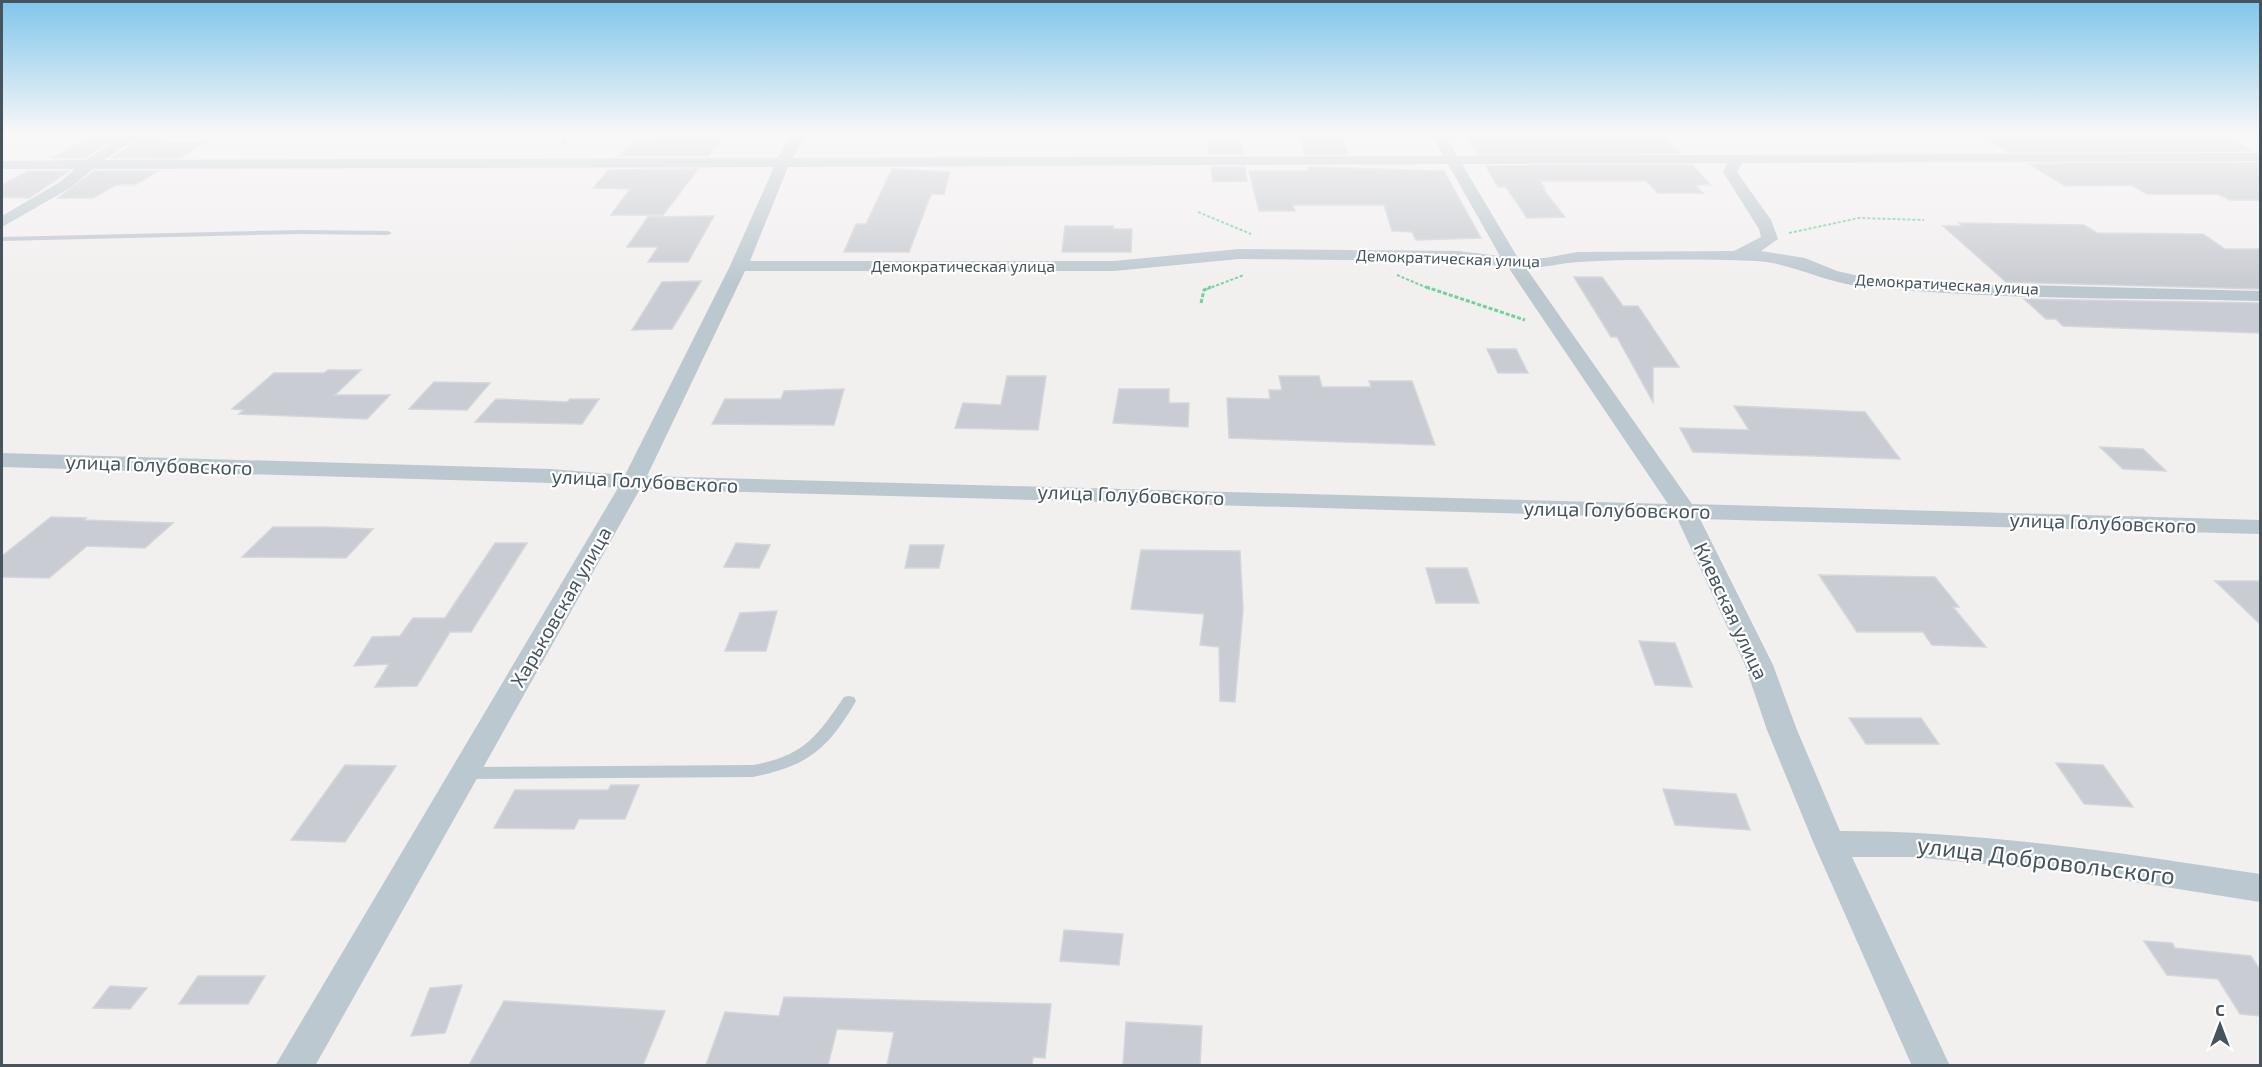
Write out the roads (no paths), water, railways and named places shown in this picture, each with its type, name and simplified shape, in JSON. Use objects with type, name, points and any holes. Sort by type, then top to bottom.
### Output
[{"type":"street","points":[[2,222],[67,184]]},
{"type":"street","name":"Харьковская улица","points":[[294,1065],[633,482],[739,266],[773,184]]},
{"type":"street","name":"Киевская улица","points":[[1466,184],[1496,238],[1684,511],[1759,665],[1782,730],[1830,844],[1930,1065]]},
{"type":"street","points":[[1730,255],[1758,248],[1770,239],[1767,226],[1760,213],[1739,184]]},
{"type":"street","points":[[1458,255],[1482,250],[1496,238]]},
{"type":"street","name":"Демократическая улица","points":[[739,266],[1114,266],[1239,254],[1458,255],[1515,263],[1545,263],[1577,257],[1730,255],[1780,258],[1859,281],[1977,289],[2260,296]]},
{"type":"street","name":"улица Голубовского","points":[[2,460],[551,476],[633,482],[2260,527]]},
{"type":"street","name":"улица Добровольского","points":[[1830,844],[1913,844],[2071,859],[2260,888]]},
{"type":"lane","points":[[2,239],[299,232],[388,233]]},
{"type":"lane","points":[[464,774],[753,771],[782,767],[817,744],[849,701]]}]
